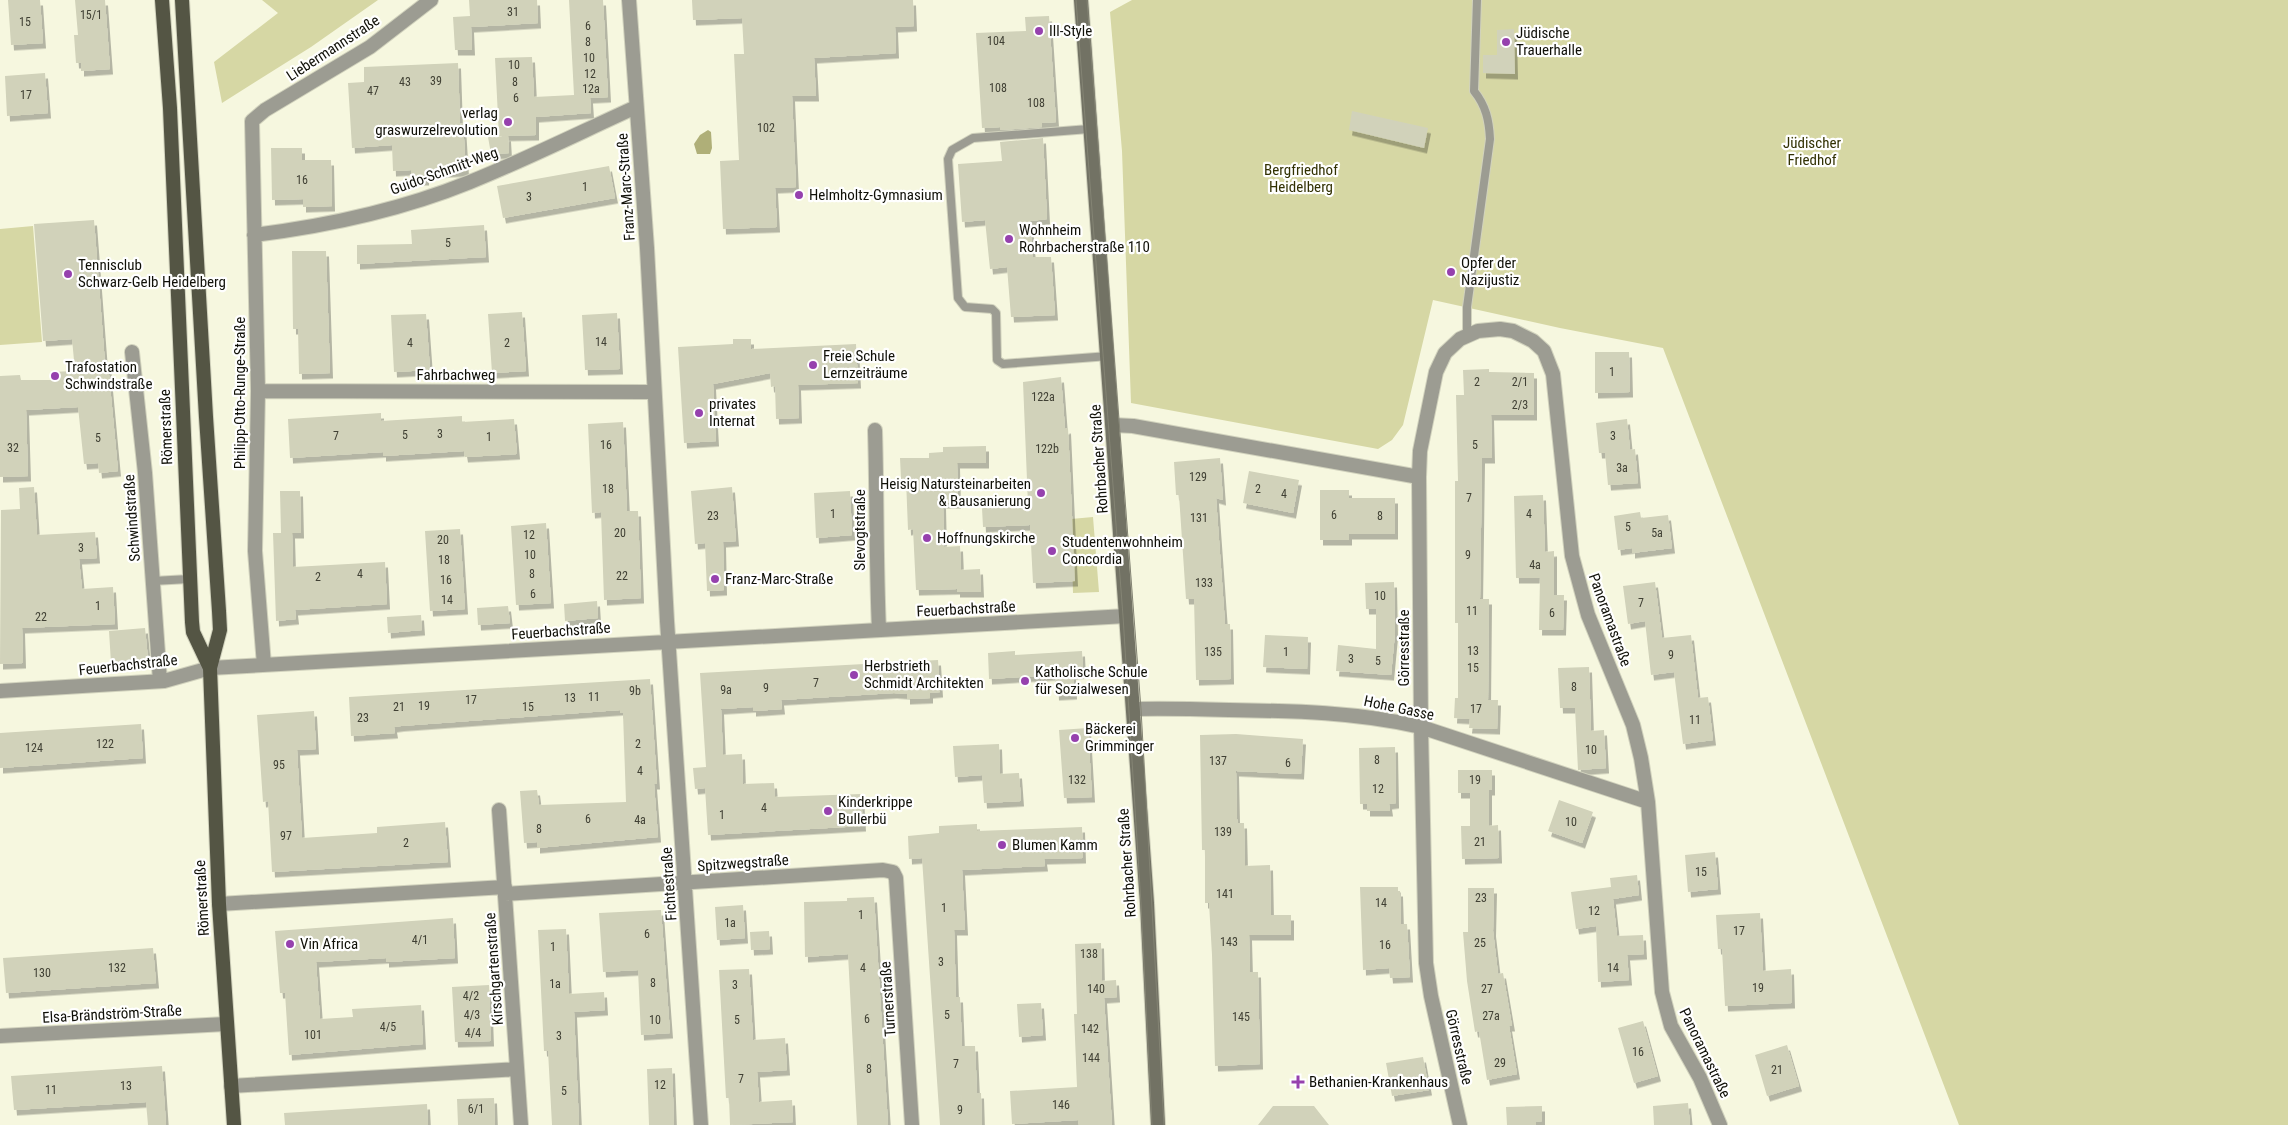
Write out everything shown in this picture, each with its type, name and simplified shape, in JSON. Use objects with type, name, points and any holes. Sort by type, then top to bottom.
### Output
[{"type":"main road","name":"Römerstraße","points":[[162,0],[170,108],[189,579],[193,632],[210,668]]},
{"type":"main road","name":"Römerstraße","points":[[182,0],[220,630],[210,668],[219,904],[234,1125]]},
{"type":"main road","name":"Rohrbacher Straße","points":[[1081,0],[1147,913],[1158,1125]]},
{"type":"street","name":"Liebermannstraße","points":[[252,121],[265,110],[370,47],[431,0]]},
{"type":"street","name":"Franz-Marc-Straße","points":[[629,0],[668,641]]},
{"type":"street","name":"Guido-Schmitt-Weg","points":[[254,235],[327,224],[409,203],[470,182],[636,106]]},
{"type":"street","name":"Philipp-Otto-Runge-Straße","points":[[252,121],[258,391],[255,551],[264,665]]},
{"type":"street","name":"Panoramastraße","points":[[1419,477],[1420,450],[1436,372],[1445,353],[1467,335],[1489,329],[1512,331],[1533,340],[1544,351],[1549,361],[1556,388],[1572,556],[1578,582],[1588,615],[1632,725],[1642,758],[1648,802],[1662,992],[1671,1026],[1700,1078],[1720,1125]]},
{"type":"street","name":"Schwindstraße","points":[[132,352],[153,581],[160,681]]},
{"type":"street","name":"Fahrbachweg","points":[[258,391],[654,392]]},
{"type":"street","points":[[1113,426],[1133,426],[1419,477]]},
{"type":"street","name":"Slevogtstraße","points":[[875,430],[878,530],[875,548],[879,630]]},
{"type":"street","name":"Görresstraße","points":[[1419,477],[1421,727],[1426,963],[1431,996],[1460,1125]]},
{"type":"street","name":"Feuerbachstraße","points":[[0,691],[160,681],[210,668],[1126,616]]},
{"type":"street","name":"Fichtestraße","points":[[668,641],[701,1125]]},
{"type":"street","name":"Hohe Gasse","points":[[1133,709],[1278,710],[1346,714],[1421,727],[1648,802]]},
{"type":"street","name":"Kirschgartenstraße","points":[[499,810],[521,1125]]},
{"type":"street","name":"Spitzwegstraße","points":[[219,904],[686,883],[882,870],[892,872]]},
{"type":"street","name":"Turnerstraße","points":[[892,872],[896,878],[912,1125]]},
{"type":"street","name":"Elsa-Brändström-Straße","points":[[0,1036],[226,1024]]},
{"type":"street","points":[[231,1086],[517,1069]]},
{"type":"lane","points":[[1467,335],[1467,307],[1490,139],[1488,118],[1482,101],[1474,91],[1477,0]]},
{"type":"lane","points":[[1089,129],[973,138],[952,150],[948,159],[958,298],[964,307],[992,309],[996,313],[997,360],[1003,364],[1108,356]]},
{"type":"lane","points":[[153,581],[189,579]]},
{"type":"green space","points":[[262,0],[378,0],[311,47],[222,103],[214,62],[278,13]]},
{"type":"green space","points":[[1132,0],[2288,0],[2288,1125],[1959,1125],[1663,348],[1433,300],[1403,425],[1392,440],[1378,449],[1131,403],[1122,151],[1110,12]]},
{"type":"green space","name":"Tennisclub Schwarz-Gelb Heidelberg","points":[[33,226],[42,342],[0,345],[0,229]]},
{"type":"green space","points":[[1093,517],[1099,592],[1073,593],[1071,519]]},
{"type":"shaded area","points":[[708,130],[711,132],[712,148],[710,154],[697,154],[694,144],[700,135]]},
{"type":"building","points":[[8,0],[40,0],[43,43],[11,45]]},
{"type":"building","points":[[75,0],[105,0],[110,69],[81,71],[81,63],[76,63],[74,35],[78,35]]},
{"type":"building","points":[[469,0],[537,0],[538,23],[471,27],[472,50],[455,50],[453,17],[470,16]]},
{"type":"building","points":[[569,0],[603,0],[608,97],[590,98],[591,113],[536,117],[536,135],[499,136],[495,58],[532,57],[534,97],[574,95]]},
{"type":"building","points":[[692,0],[913,0],[914,26],[895,27],[896,53],[814,58],[816,96],[792,96],[796,187],[775,188],[777,227],[723,229],[720,161],[739,160],[734,54],[744,54],[742,18],[693,20]]},
{"type":"building","points":[[1049,16],[1056,122],[1042,123],[1042,127],[1000,130],[1000,127],[982,128],[976,33],[1026,31],[1025,17]]},
{"type":"building","name":"Jüdische Trauerhalle","points":[[1514,29],[1515,74],[1483,73],[1483,55],[1497,55],[1497,30]]},
{"type":"building","points":[[458,63],[460,123],[463,123],[466,171],[426,173],[426,180],[411,180],[411,170],[393,171],[392,145],[352,148],[348,83],[364,82],[364,67]]},
{"type":"building","points":[[45,73],[48,113],[7,116],[5,76]]},
{"type":"building","points":[[1352,111],[1428,128],[1424,148],[1349,130]]},
{"type":"building","points":[[508,136],[509,153],[491,154],[488,137]]},
{"type":"building","name":"Wohnheim Rohrbacherstraße 110","points":[[1043,138],[1047,219],[1030,221],[1033,257],[1051,257],[1055,315],[1011,317],[1007,267],[990,269],[985,220],[962,222],[958,164],[1002,161],[1000,142]]},
{"type":"building","points":[[271,148],[302,148],[302,160],[331,160],[332,206],[303,207],[303,199],[272,200]]},
{"type":"building","points":[[609,166],[615,198],[503,218],[497,186]]},
{"type":"building","points":[[94,220],[105,364],[108,364],[118,471],[99,473],[98,463],[84,464],[78,407],[26,410],[28,476],[0,477],[0,376],[20,375],[21,380],[52,380],[51,372],[75,371],[72,339],[43,341],[34,224]]},
{"type":"building","points":[[484,225],[486,257],[357,264],[357,245],[412,244],[411,230]]},
{"type":"building","points":[[292,251],[326,251],[330,373],[299,374],[298,329],[293,329]]},
{"type":"building","points":[[522,312],[526,371],[492,373],[488,314]]},
{"type":"building","points":[[617,313],[620,369],[585,370],[582,315]]},
{"type":"building","points":[[426,314],[430,370],[394,372],[391,315]]},
{"type":"building","points":[[733,339],[751,339],[751,349],[856,344],[858,383],[798,385],[799,418],[776,419],[775,386],[771,387],[770,373],[713,384],[716,441],[684,443],[678,347],[733,344]]},
{"type":"building","points":[[1595,352],[1629,352],[1630,392],[1595,393]]},
{"type":"building","points":[[1489,369],[1489,372],[1534,373],[1534,415],[1491,415],[1492,458],[1482,458],[1480,599],[1489,599],[1488,700],[1498,700],[1497,729],[1469,728],[1470,719],[1454,718],[1455,698],[1458,698],[1458,623],[1455,623],[1455,481],[1458,481],[1456,395],[1464,395],[1463,370]]},
{"type":"building","points":[[1061,377],[1065,429],[1068,428],[1075,581],[1033,583],[1030,525],[983,527],[982,508],[1028,505],[1023,382]]},
{"type":"building","points":[[381,413],[381,421],[462,416],[462,422],[514,419],[517,454],[465,457],[464,451],[383,456],[383,452],[290,458],[288,419]]},
{"type":"building","points":[[1627,419],[1630,450],[1635,449],[1638,483],[1608,485],[1605,453],[1599,453],[1596,423]]},
{"type":"building","points":[[623,422],[627,511],[638,511],[641,598],[604,600],[601,512],[592,513],[588,424]]},
{"type":"building","name":"Hoffnungskirche","points":[[986,446],[986,463],[957,463],[958,503],[943,503],[944,547],[960,546],[961,570],[980,569],[981,592],[957,592],[957,589],[916,590],[913,529],[908,530],[906,479],[901,479],[900,458],[929,458],[929,453],[943,452],[943,447]]},
{"type":"building","points":[[1220,458],[1223,500],[1216,498],[1225,624],[1230,624],[1231,679],[1196,680],[1194,599],[1186,599],[1179,495],[1176,495],[1174,462]]},
{"type":"building","points":[[1249,471],[1299,480],[1293,513],[1243,503]]},
{"type":"building","points":[[34,487],[37,535],[95,532],[97,558],[79,559],[82,589],[113,587],[115,624],[22,628],[23,663],[0,664],[1,510],[20,509],[19,488]]},
{"type":"building","points":[[732,487],[736,541],[723,542],[724,590],[707,591],[705,543],[695,544],[691,491]]},
{"type":"building","points":[[1320,490],[1349,490],[1349,498],[1395,498],[1395,534],[1349,534],[1349,540],[1320,540]]},
{"type":"building","points":[[280,491],[300,491],[301,533],[292,533],[293,567],[385,562],[387,604],[295,610],[296,619],[276,621],[273,533],[281,533]]},
{"type":"building","points":[[850,491],[852,535],[816,538],[814,493]]},
{"type":"building","points":[[1543,495],[1545,552],[1554,551],[1554,595],[1564,595],[1563,630],[1539,630],[1540,578],[1516,578],[1514,496]]},
{"type":"building","points":[[1640,512],[1641,518],[1668,515],[1672,548],[1632,553],[1632,548],[1618,550],[1614,516]]},
{"type":"building","points":[[546,523],[551,603],[516,605],[511,526]]},
{"type":"building","points":[[460,529],[465,609],[430,611],[425,531]]},
{"type":"building","points":[[1394,582],[1395,633],[1391,675],[1336,671],[1338,645],[1376,649],[1376,609],[1366,609],[1365,583]]},
{"type":"building","points":[[1655,582],[1662,638],[1691,635],[1698,698],[1708,697],[1713,740],[1683,744],[1674,672],[1651,675],[1645,621],[1628,624],[1623,586]]},
{"type":"building","points":[[597,601],[598,618],[565,621],[564,604]]},
{"type":"building","points":[[508,606],[510,623],[478,625],[477,608]]},
{"type":"building","points":[[421,615],[422,630],[388,633],[387,617]]},
{"type":"building","points":[[145,628],[148,660],[111,663],[109,631]]},
{"type":"building","points":[[1265,635],[1308,637],[1307,669],[1263,667]]},
{"type":"building","points":[[1015,651],[1015,655],[1082,651],[1083,673],[1073,674],[1074,694],[1056,695],[1055,675],[989,679],[988,653]]},
{"type":"building","points":[[938,660],[940,692],[930,693],[930,698],[907,699],[907,694],[894,693],[781,700],[782,709],[753,711],[753,707],[721,709],[723,755],[742,754],[743,784],[774,783],[775,797],[861,794],[863,826],[708,835],[705,788],[695,789],[693,768],[706,767],[700,673]]},
{"type":"building","points":[[1589,667],[1591,731],[1604,730],[1606,768],[1578,770],[1575,708],[1560,708],[1558,668]]},
{"type":"building","points":[[650,679],[657,784],[654,784],[658,837],[537,848],[537,842],[524,843],[520,791],[537,790],[539,805],[626,802],[623,713],[620,713],[620,710],[401,726],[394,727],[395,733],[351,736],[349,697]]},
{"type":"building","points":[[314,711],[316,749],[297,750],[302,838],[377,833],[377,827],[445,822],[448,862],[272,872],[268,801],[263,802],[257,715]]},
{"type":"building","points":[[141,724],[143,758],[0,768],[0,733]]},
{"type":"building","points":[[1088,728],[1092,797],[1064,798],[1059,730]]},
{"type":"building","points":[[1236,734],[1303,739],[1301,774],[1236,771],[1237,819],[1238,823],[1244,823],[1245,866],[1270,865],[1271,915],[1291,915],[1291,935],[1249,935],[1250,972],[1258,972],[1260,1064],[1215,1066],[1209,903],[1205,903],[1205,850],[1202,850],[1200,735]]},
{"type":"building","points":[[999,744],[1000,774],[1019,773],[1021,801],[984,803],[982,775],[955,777],[953,746]]},
{"type":"building","points":[[1395,747],[1396,803],[1389,804],[1390,811],[1367,811],[1367,804],[1360,804],[1359,748]]},
{"type":"building","points":[[1458,770],[1492,770],[1492,790],[1489,790],[1489,826],[1498,825],[1499,858],[1462,859],[1461,826],[1470,826],[1470,793],[1458,793]]},
{"type":"building","points":[[1559,800],[1593,812],[1582,843],[1548,831]]},
{"type":"building","points":[[977,824],[977,831],[1082,827],[1083,858],[1044,859],[1045,866],[962,870],[965,930],[954,930],[956,997],[960,997],[962,1046],[975,1046],[977,1093],[981,1093],[982,1125],[940,1125],[922,858],[909,859],[908,836],[939,833],[939,826]]},
{"type":"building","points":[[1715,852],[1718,889],[1688,892],[1685,855]]},
{"type":"building","points":[[1637,875],[1639,895],[1613,899],[1612,890],[1617,936],[1643,935],[1644,954],[1627,955],[1629,980],[1598,982],[1596,926],[1576,929],[1571,892],[1611,887],[1610,878]]},
{"type":"building","points":[[1360,887],[1398,887],[1398,891],[1400,891],[1401,924],[1407,924],[1410,977],[1390,978],[1389,968],[1363,970]]},
{"type":"building","points":[[1468,888],[1494,888],[1493,931],[1498,974],[1503,973],[1512,1026],[1509,1026],[1517,1074],[1487,1080],[1479,1031],[1475,1032],[1467,981],[1463,932],[1468,932]]},
{"type":"building","points":[[874,897],[888,1125],[857,1125],[848,954],[805,957],[804,902],[847,901],[847,898]]},
{"type":"building","points":[[743,905],[745,938],[717,940],[715,907]]},
{"type":"building","points":[[661,910],[670,1033],[641,1035],[638,970],[603,972],[599,913]]},
{"type":"building","points":[[1760,913],[1763,971],[1791,969],[1792,1003],[1725,1006],[1722,949],[1718,949],[1716,915]]},
{"type":"building","points":[[453,918],[455,958],[386,962],[386,958],[316,962],[320,1019],[353,1017],[352,1009],[421,1005],[423,1044],[289,1055],[285,993],[280,993],[275,931]]},
{"type":"building","points":[[566,929],[569,994],[604,992],[605,1010],[574,1012],[579,1125],[552,1125],[548,1051],[544,1051],[538,930]]},
{"type":"building","points":[[769,931],[770,949],[751,950],[750,932]]},
{"type":"building","points":[[1101,943],[1102,981],[1116,980],[1117,997],[1104,998],[1112,1125],[1079,1125],[1078,1120],[1012,1124],[1010,1091],[1077,1087],[1074,1014],[1077,1014],[1075,944]]},
{"type":"building","points":[[153,948],[156,983],[6,993],[3,958]]},
{"type":"building","points":[[749,969],[753,1040],[785,1038],[787,1070],[757,1072],[759,1102],[792,1100],[793,1122],[730,1125],[729,1098],[726,1098],[719,970]]},
{"type":"building","points":[[489,985],[491,1041],[455,1042],[452,987]]},
{"type":"building","points":[[1041,1003],[1043,1035],[1019,1037],[1017,1004]]},
{"type":"building","points":[[1643,1021],[1658,1076],[1634,1083],[1618,1028]]},
{"type":"building","points":[[1787,1045],[1799,1086],[1767,1096],[1755,1055]]},
{"type":"building","points":[[1423,1057],[1429,1090],[1392,1096],[1386,1063]]},
{"type":"building","points":[[162,1066],[166,1125],[148,1125],[146,1102],[14,1110],[11,1076]]},
{"type":"building","points":[[672,1068],[674,1125],[649,1125],[647,1069]]},
{"type":"building","points":[[494,1098],[495,1125],[458,1125],[457,1099]]},
{"type":"building","points":[[1688,1103],[1690,1125],[1654,1125],[1653,1106]]},
{"type":"building","points":[[427,1104],[428,1125],[285,1125],[284,1113]]},
{"type":"building","points":[[1273,1106],[1314,1106],[1329,1125],[1258,1125]]},
{"type":"building","points":[[1542,1106],[1542,1121],[1536,1122],[1536,1125],[1507,1125],[1506,1107]]},
{"type":"tram line","points":[[1076,0],[1123,616],[1141,904],[1152,1125]]},
{"type":"tram line","points":[[1087,0],[1141,709],[1164,1125]]},
{"type":"place","name":"Ill-Style","points":[[1039,31]]},
{"type":"place","name":"Jüdische Trauerhalle","points":[[1506,42]]},
{"type":"place","name":"verlag graswurzelrevolution","points":[[508,122]]},
{"type":"place","name":"Helmholtz-Gymnasium","points":[[799,195]]},
{"type":"place","name":"Wohnheim Rohrbacherstraße 110","points":[[1009,239]]},
{"type":"place","name":"Opfer der Nazijustiz","points":[[1451,272]]},
{"type":"place","name":"Tennisclub Schwarz-Gelb Heidelberg","points":[[68,274]]},
{"type":"place","name":"Freie Schule Lernzeiträume","points":[[813,365]]},
{"type":"place","name":"Trafostation Schwindstraße","points":[[55,376]]},
{"type":"place","name":"privates Internat","points":[[699,413]]},
{"type":"place","name":"Heisig Natursteinarbeiten & Bausanierung","points":[[1041,493]]},
{"type":"place","name":"Hoffnungskirche","points":[[927,538]]},
{"type":"place","name":"Studentenwohnheim Concordia","points":[[1052,551]]},
{"type":"place","name":"Franz-Marc-Straße","points":[[715,579]]},
{"type":"place","name":"Herbstrieth Schmidt Architekten","points":[[854,675]]},
{"type":"place","name":"Katholische Schule für Sozialwesen","points":[[1025,681]]},
{"type":"place","name":"Bäckerei Grimminger","points":[[1075,738]]},
{"type":"place","name":"Kinderkrippe Bullerbü","points":[[828,811]]},
{"type":"place","name":"Blumen Kamm","points":[[1002,845]]},
{"type":"place","name":"Vin Africa","points":[[290,944]]},
{"type":"place","name":"Bethanien-Krankenhaus","points":[[1298,1082]]},
{"type":"park label","name":"Jüdischer Friedhof","points":[[1812,152]]},
{"type":"park label","name":"Bergfriedhof Heidelberg","points":[[1301,178]]}]
